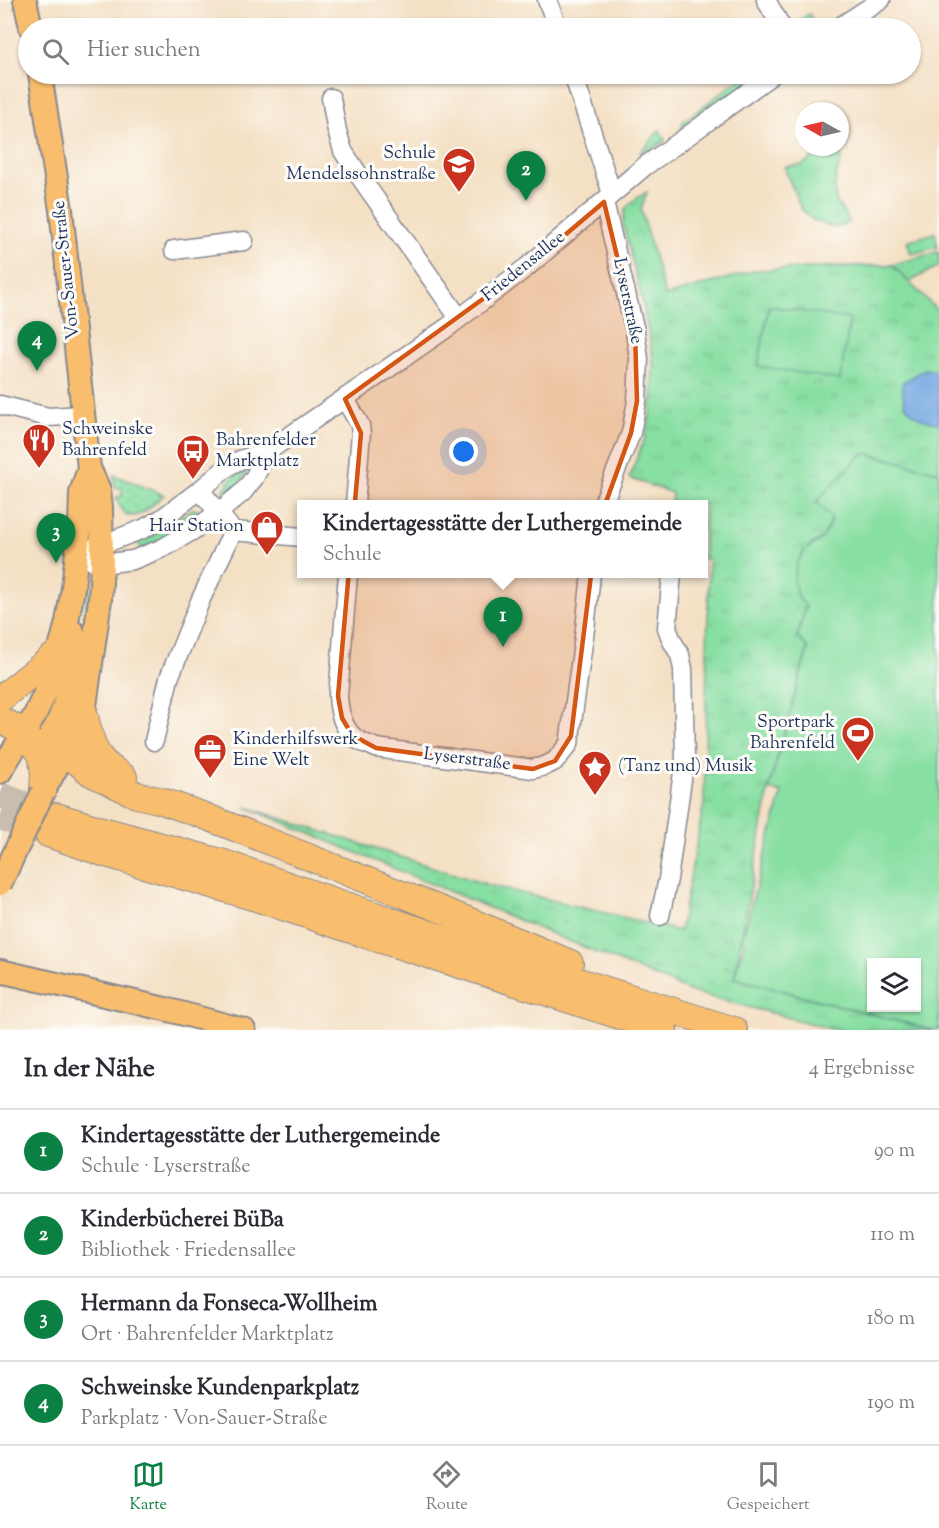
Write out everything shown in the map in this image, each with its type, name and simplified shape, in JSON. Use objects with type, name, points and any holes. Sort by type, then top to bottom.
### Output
[{"type":"highway","points":[[0,699],[59,652]]},
{"type":"highway","points":[[84,713],[96,753],[104,762],[162,801]]},
{"type":"highway","points":[[0,720],[17,728],[43,746],[137,795],[162,801],[471,921],[696,1018]]},
{"type":"highway","points":[[43,746],[43,792]]},
{"type":"highway","points":[[664,1030],[287,908],[103,854],[52,825],[95,828],[221,862],[445,939],[734,1030]]},
{"type":"main road","points":[[25,0],[29,18]]},
{"type":"main road","name":"Von-Sauer-Straße","points":[[42,84],[60,203],[89,468],[99,490],[102,554]]},
{"type":"main road","name":"Von-Sauer-Straße","points":[[77,555],[81,493],[89,468]]},
{"type":"main road","points":[[0,773],[21,757],[43,746],[84,713],[100,600],[102,554]]},
{"type":"main road","points":[[43,746],[35,715],[53,675],[70,608],[77,555]]},
{"type":"main road","points":[[43,746],[57,722],[68,690],[74,640],[70,608]]},
{"type":"main road","points":[[0,884],[43,792]]},
{"type":"main road","points":[[0,970],[243,1030]]},
{"type":"street","points":[[547,0],[554,18]]},
{"type":"street","points":[[766,0],[776,18]]},
{"type":"street","points":[[853,18],[881,0]]},
{"type":"street","name":"Lyserstraße","points":[[576,84],[608,198],[639,359],[633,426],[605,500]]},
{"type":"street","name":"Friedensallee","points":[[102,554],[176,509],[230,465],[268,451],[459,318],[527,267],[645,166],[759,84]]},
{"type":"street","points":[[331,98],[337,131],[344,151],[357,174],[459,318]]},
{"type":"street","points":[[174,250],[244,241]]},
{"type":"street","points":[[345,399],[360,425],[361,433],[355,500]]},
{"type":"street","points":[[0,405],[48,417],[83,416]]},
{"type":"street","name":"Friedensallee","points":[[77,555],[102,554],[133,560],[163,548],[218,513],[243,492],[254,478],[268,451]]},
{"type":"street","points":[[200,490],[233,531],[297,537]]},
{"type":"street","points":[[153,741],[169,678],[201,599],[233,531]]},
{"type":"street","name":"Lyserstraße","points":[[348,578],[338,696],[339,708],[347,729],[358,740],[376,748],[533,769],[555,761],[569,744],[590,578]]},
{"type":"street","points":[[660,916],[668,879],[685,758],[683,669],[680,655],[667,628],[672,578]]},
{"type":"highlighted area","points":[[604,202],[635,331],[637,401],[631,433],[597,527],[571,736],[555,761],[533,769],[376,748],[352,735],[342,718],[338,696],[361,433],[345,399],[527,267]]},
{"type":"green space","points":[[733,84],[746,84],[681,131],[683,122]]},
{"type":"green space","points":[[660,130],[665,141],[642,155],[640,153]]},
{"type":"green space","points":[[814,156],[841,156],[835,190],[837,203],[850,222],[835,228],[813,220],[801,209],[784,167],[802,165]]},
{"type":"green space","points":[[647,192],[641,210],[665,296],[757,270],[892,265],[939,312],[939,472],[862,454],[817,502],[832,518],[823,538],[812,544],[797,563],[806,606],[797,637],[808,647],[769,789],[734,978],[932,1030],[835,1030],[692,992],[246,807],[488,885],[680,931],[704,803],[708,500],[671,500],[672,493],[629,478],[646,435],[650,415],[653,357],[642,300],[623,224],[625,209]]},
{"type":"green space","points":[[935,233],[938,247],[911,254],[907,241]]},
{"type":"green space","points":[[939,253],[939,266],[902,286],[820,267],[892,265]]},
{"type":"green space","points":[[769,306],[850,319],[840,380],[758,366]]},
{"type":"green space","name":"Sportpark Bahrenfeld","points":[[862,454],[939,472],[939,1030],[932,1030],[734,978],[744,943],[741,942],[782,793],[769,789],[808,648],[797,637],[806,606],[797,594],[795,571],[805,550],[822,538],[832,518],[816,502]]},
{"type":"green space","points":[[245,467],[248,469],[241,481],[224,495],[224,490],[234,475]]},
{"type":"green space","points":[[114,475],[164,495],[144,512],[138,515],[127,515],[116,497],[122,496],[122,488],[115,488]]},
{"type":"green space","points":[[192,509],[197,510],[199,514],[191,524],[140,550],[139,541],[156,534]]},
{"type":"green space","points":[[89,578],[92,578],[86,640],[80,638]]},
{"type":"water","points":[[925,369],[939,371],[939,423],[915,415],[904,402],[902,383]]},
{"type":"tunnel","points":[[0,795],[56,816]]},
{"type":"tunnel","points":[[0,817],[48,834]]},
{"type":"place","name":"Schule Mendelssohnstraße","points":[[459,193]]},
{"type":"place","name":"Kinderbücherei BüBa","points":[[526,201]]},
{"type":"place","name":"Schweinske Kundenparkplatz","points":[[37,371]]},
{"type":"place","name":"Schweinske Bahrenfeld","points":[[39,469]]},
{"type":"place","name":"Bahrenfelder Marktplatz","points":[[193,480]]},
{"type":"place","name":"Hair Station","points":[[267,556]]},
{"type":"place","name":"Hermann da Fonseca-Wollheim","points":[[56,563]]},
{"type":"place","name":"Kindertagesstätte der Luthergemeinde","points":[[503,647]]},
{"type":"place","name":"Sportpark Bahrenfeld","points":[[858,762]]},
{"type":"place","name":"Kinderhilfswerk Eine Welt","points":[[210,779]]},
{"type":"place","name":"(Tanz und) Musik","points":[[595,796]]}]
